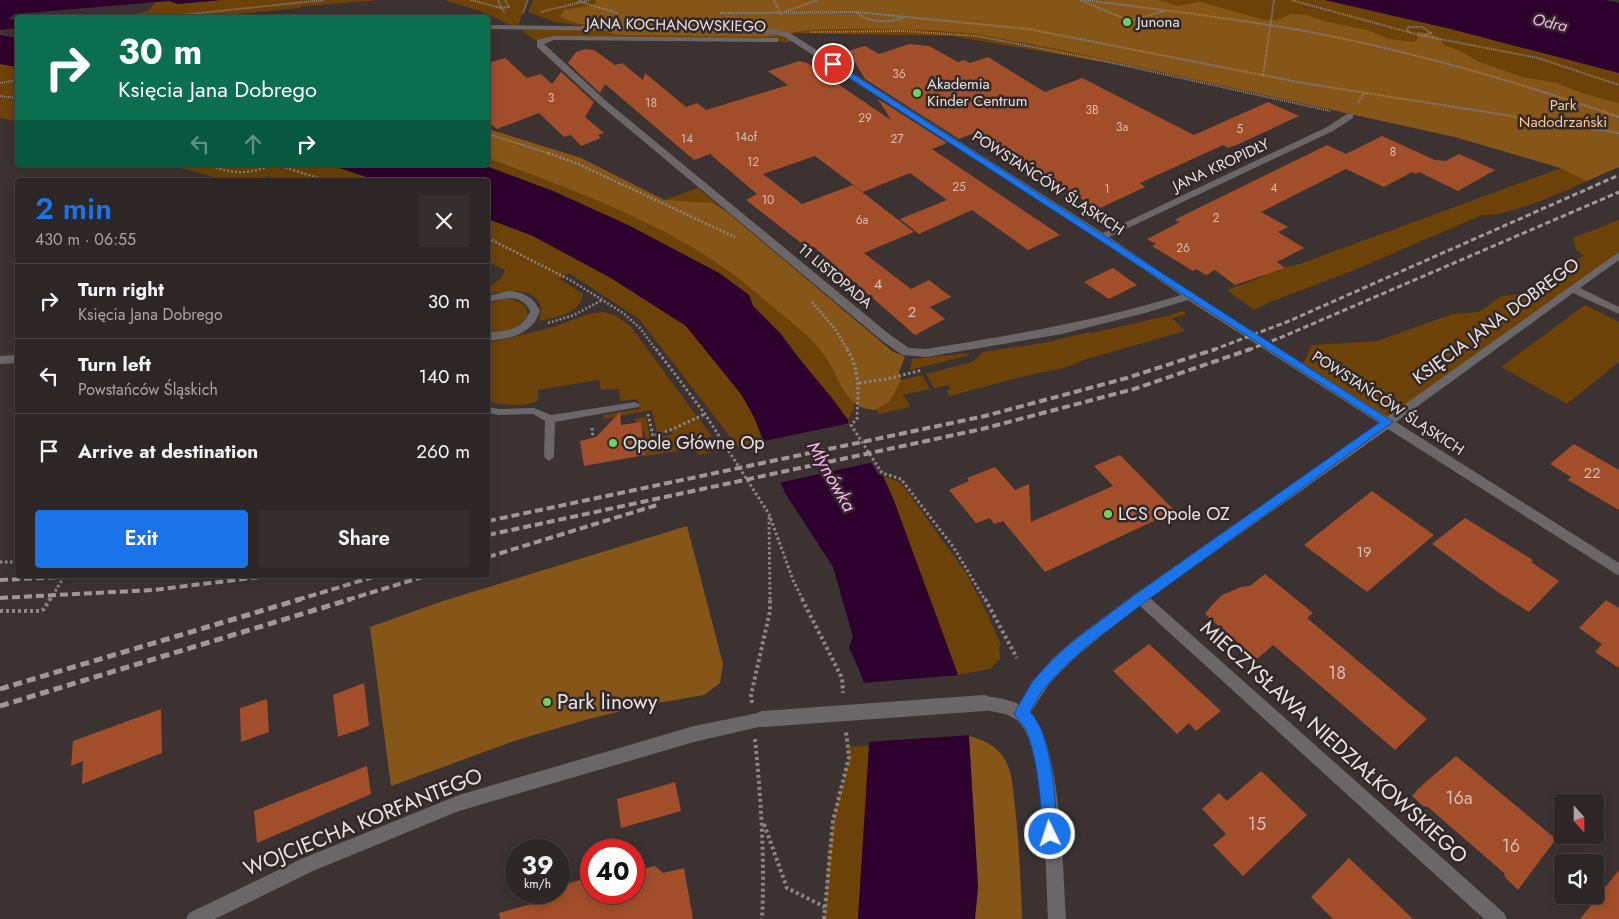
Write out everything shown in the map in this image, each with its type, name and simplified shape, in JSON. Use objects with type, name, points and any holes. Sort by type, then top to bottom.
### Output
[{"type":"street","name":"POWSTAŃCÓW ŚLĄSKICH","points":[[490,27],[768,31],[787,35],[1102,237],[1190,296],[1619,570]]},
{"type":"street","name":"JANA KOCHANOWSKIEGO","points":[[554,38],[798,42]]},
{"type":"street","name":"11 LISTOPADA","points":[[554,38],[540,42],[540,45],[602,102],[885,337],[906,352],[926,353],[1024,338],[1141,311],[1190,296]]},
{"type":"street","name":"JANA KROPIDŁY","points":[[1102,237],[1330,129],[1350,116]]},
{"type":"street","name":"KSIĘCIA JANA DOBREGO","points":[[1022,714],[1037,686],[1058,663],[1140,598],[1619,256]]},
{"type":"street","points":[[1573,289],[1619,311]]},
{"type":"street","points":[[490,299],[511,294],[520,295],[531,302],[535,311],[534,317],[520,330],[490,337]]},
{"type":"street","points":[[0,360],[15,359]]},
{"type":"street","name":"MIECZYSŁAWA NIEDZIAŁKOWSKIEGO","points":[[1140,598],[1498,919]]},
{"type":"street","name":"WOJCIECHA KORFANTEGO","points":[[195,919],[307,865],[459,803],[694,734],[762,719],[984,703],[1002,706],[1022,714]]},
{"type":"street","points":[[1022,714],[1030,722],[1035,733],[1046,782],[1057,919]]},
{"type":"lane","points":[[490,410],[499,412],[534,411],[550,419],[635,405]]},
{"type":"lane","points":[[549,457],[550,419]]},
{"type":"path","points":[[182,15],[324,0]]},
{"type":"path","points":[[471,0],[501,8],[498,0]]},
{"type":"path","points":[[523,13],[528,0]]},
{"type":"path","points":[[553,9],[590,0]]},
{"type":"path","points":[[774,0],[781,13]]},
{"type":"path","points":[[781,13],[818,0]]},
{"type":"path","points":[[1082,0],[1130,21],[1166,10]]},
{"type":"path","points":[[1082,0],[1271,25],[1336,37],[1444,64],[1577,102],[1619,117]]},
{"type":"path","points":[[1263,76],[1274,0]]},
{"type":"path","points":[[1291,0],[1414,34],[1538,58],[1619,85]]},
{"type":"path","points":[[580,1],[599,9],[626,13]]},
{"type":"path","points":[[856,12],[867,20],[876,21],[888,22],[906,17]]},
{"type":"path","points":[[712,14],[856,12],[1028,29],[1136,49],[1263,76],[1619,133]]},
{"type":"path","points":[[1414,34],[1408,31],[1407,28],[1418,26],[1426,28],[1431,33],[1426,36],[1419,35]]},
{"type":"path","points":[[787,35],[823,31],[893,31],[977,36],[1113,63],[1350,116]]},
{"type":"path","points":[[0,83],[15,80]]},
{"type":"path","points":[[0,96],[15,98]]},
{"type":"path","points":[[490,135],[524,144],[576,163],[742,241]]},
{"type":"path","points":[[214,167],[231,173],[259,170],[267,167]]},
{"type":"path","points":[[284,167],[318,178]]},
{"type":"path","points":[[490,239],[564,276],[634,321],[706,414],[770,514],[793,580],[842,678]]},
{"type":"path","points":[[806,296],[839,335],[851,355],[859,383],[856,419],[853,420],[851,425],[882,473],[901,479],[970,572],[1017,658]]},
{"type":"path","points":[[520,330],[564,319],[602,300]]},
{"type":"path","points":[[640,415],[649,414],[653,436],[671,432],[682,424],[706,414]]},
{"type":"path","points":[[0,562],[15,562]]},
{"type":"path","points":[[0,611],[40,611],[44,609],[63,578]]},
{"type":"path","points":[[824,919],[833,821],[849,757],[848,747]]},
{"type":"path","points":[[763,821],[787,888],[825,907]]},
{"type":"green space","points":[[221,0],[379,0],[227,15],[132,15],[150,10],[155,2],[169,1],[178,4]]},
{"type":"green space","points":[[445,0],[528,0],[518,26],[513,26],[480,11]]},
{"type":"green space","name":"Park Nadodrzański","points":[[533,0],[1325,0],[1451,29],[1619,73],[1619,167],[1530,205],[1512,211],[1482,215],[1352,271],[1270,302],[1254,310],[1227,290],[1262,277],[1273,270],[1275,272],[1292,265],[1294,266],[1561,168],[1455,137],[1148,70],[952,36],[785,33],[798,42],[554,38],[544,41],[537,40],[522,30],[584,26],[555,22],[528,12]]},
{"type":"green space","name":"Park Nadodrzański","points":[[595,0],[1158,0],[1177,6],[1201,2],[1264,20],[1277,20],[1291,14],[1307,15],[1327,22],[1367,30],[1389,39],[1414,42],[1418,39],[1417,32],[1429,33],[1439,38],[1444,45],[1462,52],[1477,61],[1522,77],[1556,83],[1584,94],[1619,103],[1619,167],[1586,181],[1561,168],[1455,137],[1062,50],[977,34],[927,30],[843,29],[809,30],[764,37],[620,35],[564,19],[560,16],[564,10],[593,5],[596,2]]},
{"type":"green space","points":[[0,64],[15,67],[15,122],[0,118]]},
{"type":"green space","points":[[490,130],[581,158],[664,200],[698,188],[823,293],[854,377],[854,409],[848,420],[780,333],[753,306],[749,295],[719,273],[628,225],[553,191],[488,167],[490,167]]},
{"type":"green space","points":[[490,130],[581,158],[664,200],[713,203],[727,212],[892,351],[905,357],[899,372],[901,381],[889,402],[875,410],[857,405],[844,390],[822,352],[808,336],[735,276],[703,254],[669,234],[634,217],[490,159]]},
{"type":"green space","points":[[177,167],[337,167],[369,178],[274,178],[269,176],[257,178],[218,178]]},
{"type":"green space","points":[[490,220],[533,236],[611,278],[686,326],[741,394],[754,417],[763,442],[738,447],[639,319],[569,273],[560,279],[583,294],[581,301],[577,307],[566,314],[539,321],[541,310],[533,296],[516,291],[490,294],[490,286],[502,277],[505,270],[490,263]]},
{"type":"green space","points":[[1619,220],[1619,255],[1388,422],[1301,368],[1312,345],[1377,341],[1452,314],[1479,312],[1502,296],[1533,292],[1584,255],[1576,250],[1573,238]]},
{"type":"green space","points":[[500,299],[510,299],[522,304],[528,316],[515,327],[490,333],[490,304]]},
{"type":"green space","points":[[1585,305],[1619,322],[1619,362],[1567,404],[1501,367]]},
{"type":"green space","points":[[1183,311],[1186,313],[1185,315],[1172,318],[1185,331],[1083,360],[1067,367],[1016,378],[950,396],[946,391],[951,389],[949,385],[934,388],[926,374],[972,362],[983,352],[1092,333]]},
{"type":"green space","points":[[603,312],[615,315],[631,327],[722,450],[698,455],[693,446],[683,442],[678,451],[645,456],[643,446],[646,445],[644,431],[642,431],[641,422],[636,423],[635,419],[646,417],[650,439],[673,434],[670,430],[657,433],[652,410],[603,419],[604,415],[639,409],[637,399],[620,401],[619,389],[601,390],[599,380],[538,390],[538,400],[533,403],[513,405],[490,402],[490,343],[550,328],[589,314]]},
{"type":"green space","points":[[970,353],[966,356],[910,370],[912,359]]},
{"type":"green space","points":[[922,375],[930,389],[903,395],[910,405],[909,407],[879,414],[874,408],[872,387]]},
{"type":"green space","points":[[883,476],[897,481],[904,487],[966,573],[1001,645],[999,646],[1000,659],[990,669],[958,675]]},
{"type":"green space","points":[[687,526],[723,664],[720,683],[704,695],[646,705],[585,720],[514,741],[391,786],[370,627],[443,601]]},
{"type":"green space","points":[[969,736],[984,741],[1001,753],[1011,776],[1018,835],[1022,919],[975,919],[978,887]]},
{"type":"green space","points":[[869,746],[858,919],[824,919],[833,821],[849,757],[847,747]]},
{"type":"water","points":[[0,0],[221,0],[178,4],[169,1],[15,14],[8,19],[15,20],[15,28],[0,30]]},
{"type":"water","name":"Odra","points":[[1325,0],[1605,0],[1619,3],[1619,73],[1451,29]]},
{"type":"water","points":[[0,35],[15,38],[15,67],[0,64]]},
{"type":"water","name":"Młynówka","points":[[337,167],[488,167],[553,191],[628,225],[719,273],[749,295],[753,306],[780,333],[832,398],[848,420],[848,426],[878,474],[883,476],[957,672],[968,721],[978,887],[975,919],[858,919],[871,719],[868,695],[849,647],[853,637],[833,567],[785,493],[754,417],[741,394],[686,326],[611,278],[533,236],[490,220],[490,178],[369,178]]},
{"type":"pier","points":[[850,423],[874,462],[778,483],[760,442]]},
{"type":"pier","points":[[960,675],[971,720],[972,735],[867,742],[870,728],[866,694],[861,683]]},
{"type":"building","points":[[909,44],[929,46],[958,62],[964,60],[970,63],[988,57],[1045,92],[1082,78],[1194,135],[1268,102],[1299,116],[1239,144],[1228,148],[1223,145],[1140,183],[1145,187],[1098,209],[974,133],[959,139],[865,79],[848,51],[865,46],[879,54]]},
{"type":"building","points":[[585,49],[594,50],[615,65],[622,63],[643,80],[645,73],[686,107],[697,103],[706,110],[788,85],[768,71],[800,61],[807,63],[891,120],[878,99],[947,143],[932,149],[1060,235],[1028,250],[972,210],[919,234],[900,219],[947,200],[910,173],[863,192],[815,156],[763,174],[802,204],[853,185],[914,232],[864,253],[911,289],[929,280],[951,297],[930,307],[945,319],[915,335],[814,247],[809,249],[746,200],[757,194],[710,154],[694,160],[605,84],[600,93],[568,63],[576,52]]},
{"type":"building","points":[[505,58],[527,78],[541,74],[552,84],[561,72],[594,102],[585,117],[604,133],[598,135],[601,138],[581,146],[571,135],[564,137],[539,113],[497,129],[490,124],[490,62]]},
{"type":"building","points":[[1382,136],[1435,160],[1446,161],[1459,154],[1495,170],[1458,191],[1419,172],[1416,174],[1412,172],[1384,187],[1346,169],[1261,212],[1288,227],[1278,232],[1304,248],[1277,262],[1285,268],[1235,285],[1215,270],[1206,275],[1196,269],[1193,271],[1152,246],[1156,244],[1147,239],[1180,222],[1175,220],[1184,215],[1327,145],[1346,154]]},
{"type":"building","points":[[1113,268],[1137,285],[1109,299],[1084,282]]},
{"type":"building","name":"Opole Główne Op","points":[[620,412],[621,425],[641,422],[645,455],[584,466],[580,441],[596,437]]},
{"type":"building","points":[[1574,444],[1619,470],[1619,510],[1568,480],[1571,477],[1550,464]]},
{"type":"building","name":"LCS Opole OZ","points":[[1120,455],[1175,511],[1045,572],[1003,521],[994,524],[990,518],[976,523],[949,490],[969,481],[967,478],[995,467],[1015,490],[1029,484],[1031,522],[1113,486],[1094,466]]},
{"type":"building","points":[[1372,491],[1434,535],[1367,592],[1304,545]]},
{"type":"building","points":[[1465,518],[1533,560],[1531,562],[1559,581],[1529,612],[1499,593],[1432,544]]},
{"type":"building","points":[[1265,574],[1313,613],[1307,618],[1427,719],[1395,750],[1273,645],[1257,659],[1205,614],[1222,595],[1241,587],[1250,586]]},
{"type":"building","points":[[1606,600],[1619,608],[1619,668],[1595,652],[1602,644],[1579,628]]},
{"type":"building","points":[[1149,644],[1221,711],[1196,731],[1189,723],[1177,734],[1113,671]]},
{"type":"building","points":[[364,683],[369,726],[338,737],[333,695]]},
{"type":"building","points":[[267,699],[269,732],[241,742],[240,708]]},
{"type":"building","points":[[161,709],[162,753],[82,784],[83,761],[71,766],[73,741]]},
{"type":"building","points":[[1456,756],[1554,837],[1554,842],[1518,890],[1505,877],[1504,873],[1428,807],[1423,806],[1412,796]]},
{"type":"building","points":[[367,766],[371,794],[257,843],[254,811]]},
{"type":"building","points":[[1261,771],[1307,815],[1243,876],[1213,845],[1226,834],[1202,809],[1219,793],[1227,801]]},
{"type":"building","points":[[675,782],[681,811],[621,828],[617,799]]},
{"type":"building","points":[[1349,858],[1413,919],[1333,919],[1311,897]]},
{"type":"building","points":[[655,866],[663,873],[684,868],[693,919],[500,919],[499,913],[532,904],[570,904],[570,883],[580,880],[580,904],[645,904],[645,868]]},
{"type":"building","points":[[1619,870],[1619,919],[1580,919],[1592,904],[1604,904],[1604,889]]},
{"type":"railway","points":[[1213,350],[1289,321],[1619,175]]},
{"type":"railway","points":[[1248,350],[1619,192]]},
{"type":"railway","points":[[490,535],[982,429],[1134,389],[1251,349]]},
{"type":"railway","points":[[490,521],[985,416],[1127,378],[1213,350]]},
{"type":"railway","points":[[490,556],[657,505]]},
{"type":"railway","points":[[0,580],[42,578]]},
{"type":"railway","points":[[0,598],[153,590],[251,578]]},
{"type":"railway","points":[[297,600],[370,578]]},
{"type":"railway","points":[[347,600],[419,578]]},
{"type":"railway","points":[[0,689],[301,599]]},
{"type":"railway","points":[[0,706],[351,599]]},
{"type":"place","name":"Junona","points":[[1127,22]]},
{"type":"place","name":"Akademia Kinder Centrum","points":[[917,93]]},
{"type":"place","name":"Opole Główne Op","points":[[613,443]]},
{"type":"place","name":"LCS Opole OZ","points":[[1108,514]]},
{"type":"place","name":"Park linowy","points":[[547,702]]},
{"type":"route","points":[[833,64],[1388,422],[1140,598],[1081,643],[1058,663],[1037,686],[1022,714],[1030,722],[1040,751],[1046,782],[1050,834]]}]
